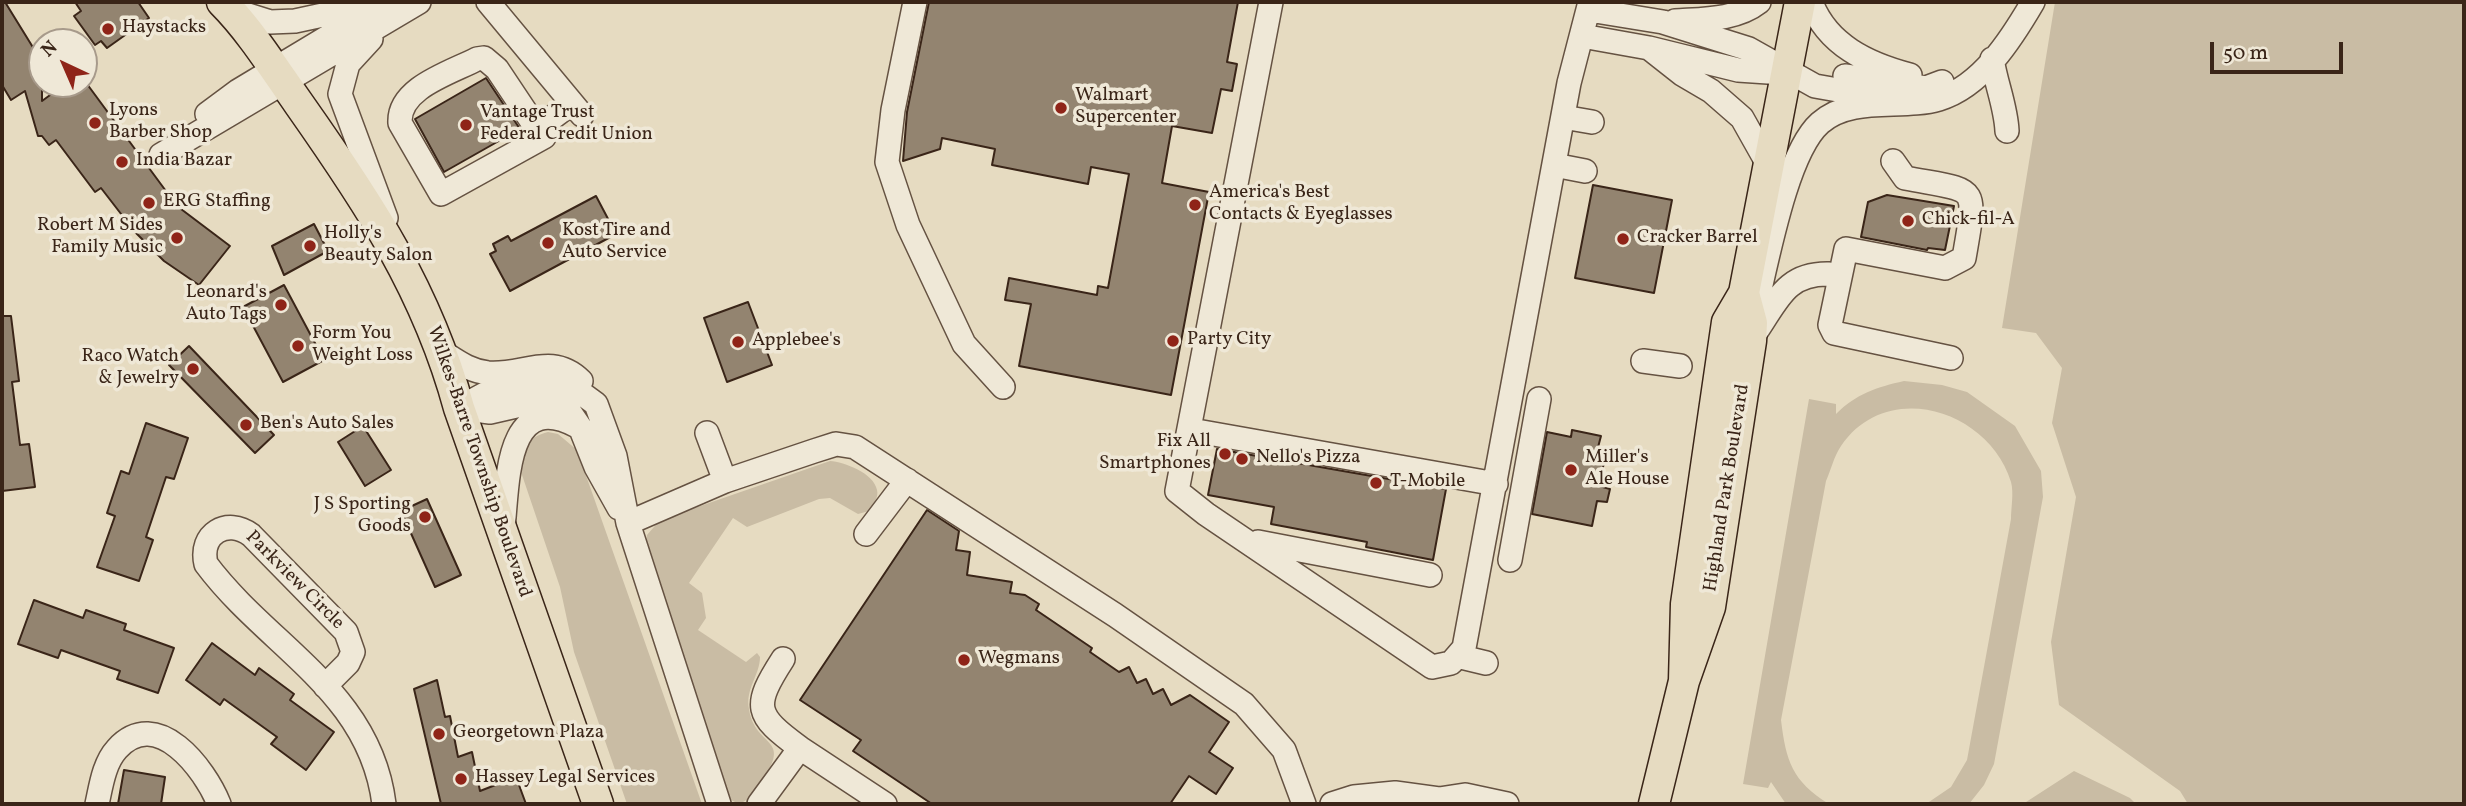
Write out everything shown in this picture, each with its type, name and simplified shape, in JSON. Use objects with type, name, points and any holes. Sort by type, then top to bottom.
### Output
[{"type":"main road","name":"Highland Park Boulevard","points":[[1684,681],[1686,604],[1727,322],[1744,293],[1800,2]]},
{"type":"main road","name":"Wilkes-Barre Township Boulevard","points":[[225,5],[279,76],[403,263],[444,353],[459,408],[598,804]]},
{"type":"main road","name":"Highland Park Boulevard","points":[[1654,804],[1684,681],[1710,607],[1751,332],[1744,293]]},
{"type":"street","points":[[225,5],[270,22],[295,21],[386,2]]},
{"type":"street","points":[[161,155],[183,139],[205,130],[386,2]]},
{"type":"street","points":[[279,76],[419,2]]},
{"type":"street","points":[[488,2],[577,109],[537,129]]},
{"type":"street","points":[[915,2],[893,110],[887,162],[908,225],[964,344],[1003,387]]},
{"type":"street","points":[[1271,2],[1191,430],[1177,491],[1206,514],[1432,667],[1451,663],[1464,648],[1480,613],[1496,484],[1527,397]]},
{"type":"street","points":[[1663,22],[1725,17],[1751,8],[1759,2]]},
{"type":"street","points":[[1811,2],[1833,38],[1859,57],[1894,71],[1927,79],[1943,90]]},
{"type":"street","points":[[1751,332],[1791,174],[1820,124],[1833,115],[1864,106],[1967,85],[2014,35],[2033,2]]},
{"type":"street","points":[[1510,560],[1554,165],[1589,6],[1663,22],[1749,49],[1787,73]]},
{"type":"street","points":[[381,24],[348,64],[340,94],[403,263]]},
{"type":"street","points":[[1582,36],[1649,48],[1738,70],[1815,72],[1943,90]]},
{"type":"street","points":[[1649,48],[1682,74],[1711,91],[1742,118],[1769,166]]},
{"type":"street","points":[[484,58],[497,69],[537,129],[544,137],[441,194],[400,123],[400,112],[411,94],[477,59],[484,58]]},
{"type":"street","points":[[1992,59],[1998,94],[2006,110],[2007,131]]},
{"type":"street","points":[[1563,117],[1591,122]]},
{"type":"street","points":[[1893,160],[1905,178],[1962,189],[1970,196],[1972,208],[1964,258],[1945,268],[1846,249],[1837,266],[1830,325],[1834,332],[1951,358]]},
{"type":"street","points":[[1554,165],[1585,171]]},
{"type":"street","points":[[1751,332],[1788,284],[1837,266]]},
{"type":"street","points":[[444,353],[467,369],[490,373],[550,364],[574,374],[590,389],[615,456],[628,523],[719,804]]},
{"type":"street","points":[[1643,361],[1680,366]]},
{"type":"street","points":[[459,408],[485,394],[548,381],[566,382],[596,404]]},
{"type":"street","points":[[459,408],[490,412],[538,401],[556,402],[566,408],[580,427],[596,467],[628,523]]},
{"type":"street","points":[[502,531],[512,449],[522,430],[536,419],[554,417],[580,427]]},
{"type":"street","points":[[1191,430],[1496,484]]},
{"type":"street","points":[[707,433],[725,481]]},
{"type":"street","points":[[628,523],[725,481],[836,444],[855,446],[1115,615],[1244,704],[1284,750],[1304,804]]},
{"type":"street","points":[[866,534],[907,480]]},
{"type":"street","name":"Parkview Circle","points":[[325,686],[348,663],[353,652],[346,632],[251,536],[232,526],[221,528],[206,543],[206,564],[357,722],[376,761],[384,804]]},
{"type":"street","points":[[1248,540],[1430,575]]},
{"type":"street","points":[[1457,656],[1486,663]]},
{"type":"street","points":[[783,659],[762,695],[760,707],[771,726],[885,804]]},
{"type":"street","points":[[97,804],[107,765],[116,750],[130,737],[145,733],[161,735],[191,760],[205,775],[219,804]]},
{"type":"street","points":[[759,804],[800,748]]},
{"type":"street","points":[[1332,804],[1354,797],[1378,800],[1395,793],[1443,801],[1465,795],[1507,804]]},
{"type":"shaded area","points":[[2055,2],[2464,2],[2464,804],[2188,804],[2180,791],[2059,705],[2051,642],[2076,497],[2052,423],[2062,368],[2036,333],[2002,328]]},
{"type":"shaded area","points":[[1904,381],[1942,385],[1967,392],[2015,426],[2041,471],[2043,497],[1994,764],[1984,785],[1969,804],[1926,804],[1951,787],[1967,760],[2011,519],[2011,482],[1999,457],[1982,436],[1960,421],[1935,412],[1909,409],[1884,413],[1861,425],[1841,446],[1826,481],[1781,720],[1785,747],[1793,769],[1807,787],[1829,804],[1786,804],[1771,782],[1768,788],[1743,784],[1809,399],[1836,404],[1836,414],[1867,392]]},
{"type":"shaded area","points":[[548,432],[558,434],[577,450],[702,804],[627,804],[574,652],[560,587],[520,469],[527,445],[535,437]]},
{"type":"shaded area","points":[[830,461],[858,470],[875,484],[877,495],[869,511],[858,514],[830,498],[819,499],[747,527],[733,518],[689,583],[702,593],[706,618],[698,630],[746,662],[757,653],[760,657],[748,702],[753,722],[774,750],[773,759],[751,796],[744,802],[737,803],[727,798],[646,543],[647,535],[660,520]]},
{"type":"shaded area","points":[[2074,771],[2130,798],[2136,804],[2023,804]]},
{"type":"building","points":[[2,2],[5,2],[28,39],[28,98],[42,98],[42,101],[46,98],[97,98],[177,206],[230,246],[199,285],[164,261],[135,232],[101,188],[95,192],[56,140],[49,145],[42,136],[38,136],[25,91],[11,100],[2,85]]},
{"type":"building","name":"Haystacks","points":[[75,2],[138,2],[149,18],[107,48],[101,41],[98,43],[98,28],[83,28],[74,16],[81,11]]},
{"type":"building","name":"Walmart Supercenter","points":[[929,2],[1238,2],[1227,62],[1237,64],[1232,91],[1221,89],[1212,133],[1172,126],[1162,183],[1209,192],[1171,395],[1019,366],[1031,304],[1005,300],[1009,278],[1097,295],[1098,286],[1108,288],[1129,174],[1091,167],[1088,184],[992,165],[995,149],[942,138],[940,149],[903,161],[907,112]]},
{"type":"building","name":"Vantage Trust Federal Credit Union","points":[[486,78],[520,129],[444,172],[415,119]]},
{"type":"building","name":"Cracker Barrel","points":[[1593,185],[1672,200],[1654,293],[1575,278]]},
{"type":"building","name":"Chick-fil-A","points":[[1887,195],[1954,206],[1945,250],[1927,250],[1861,237],[1868,202]]},
{"type":"building","name":"Kost Tire and Auto Service","points":[[596,196],[616,234],[510,291],[490,254],[496,251],[493,244],[508,236],[511,241]]},
{"type":"building","points":[[314,224],[328,251],[284,275],[272,246]]},
{"type":"building","points":[[284,285],[324,360],[283,382],[243,307]]},
{"type":"building","name":"Applebee's","points":[[748,302],[772,365],[727,382],[704,318]]},
{"type":"building","points":[[2,316],[11,316],[19,381],[12,382],[20,445],[29,444],[35,487],[2,491]]},
{"type":"building","points":[[189,346],[274,435],[255,453],[169,365]]},
{"type":"building","points":[[146,423],[188,438],[174,479],[166,477],[146,537],[153,540],[139,581],[97,567],[115,516],[107,513],[121,471],[129,474]]},
{"type":"building","points":[[363,426],[391,470],[365,486],[338,442]]},
{"type":"building","name":"Miller's Ale House","points":[[1572,430],[1601,436],[1597,451],[1606,453],[1599,486],[1610,489],[1607,502],[1597,501],[1592,526],[1532,514],[1547,432],[1571,437]]},
{"type":"building","points":[[1217,449],[1446,489],[1433,560],[1366,547],[1367,542],[1271,524],[1274,507],[1208,495]]},
{"type":"building","points":[[427,499],[461,575],[435,587],[401,511]]},
{"type":"building","name":"Wegmans","points":[[927,510],[959,531],[956,550],[970,552],[967,575],[1012,582],[1010,593],[1025,595],[1039,604],[1036,610],[1092,648],[1090,652],[1119,672],[1129,667],[1137,683],[1146,679],[1153,694],[1163,689],[1171,705],[1190,695],[1229,722],[1209,752],[1233,768],[1216,794],[1189,776],[1170,804],[932,804],[853,751],[861,740],[800,700]]},
{"type":"building","points":[[34,600],[83,618],[86,610],[126,624],[124,630],[174,648],[158,693],[117,679],[120,671],[61,650],[58,658],[18,644]]},
{"type":"building","points":[[212,643],[255,675],[259,668],[294,694],[290,700],[334,732],[306,770],[271,744],[277,737],[224,699],[220,705],[186,680]]},
{"type":"building","name":"Georgetown Plaza","points":[[437,680],[445,717],[450,716],[458,757],[472,752],[480,791],[516,777],[526,804],[441,804],[414,689]]},
{"type":"building","points":[[124,770],[165,777],[161,804],[118,804]]},
{"type":"place","name":"Haystacks","points":[[108,29]]},
{"type":"place","name":"Walmart Supercenter","points":[[1061,108]]},
{"type":"place","name":"Lyons Barber Shop","points":[[95,123]]},
{"type":"place","name":"Vantage Trust Federal Credit Union","points":[[466,125]]},
{"type":"place","name":"India Bazar","points":[[122,162]]},
{"type":"place","name":"ERG Staffing","points":[[149,203]]},
{"type":"place","name":"America's Best Contacts & Eyeglasses","points":[[1195,205]]},
{"type":"place","name":"Chick-fil-A","points":[[1908,221]]},
{"type":"place","name":"Robert M Sides Family Music","points":[[177,238]]},
{"type":"place","name":"Cracker Barrel","points":[[1623,239]]},
{"type":"place","name":"Kost Tire and Auto Service","points":[[548,243]]},
{"type":"place","name":"Holly's Beauty Salon","points":[[310,246]]},
{"type":"place","name":"Leonard's Auto Tags","points":[[281,305]]},
{"type":"place","name":"Party City","points":[[1173,341]]},
{"type":"place","name":"Applebee's","points":[[738,342]]},
{"type":"place","name":"Form You Weight Loss","points":[[298,346]]},
{"type":"place","name":"Raco Watch & Jewelry","points":[[193,369]]},
{"type":"place","name":"Ben's Auto Sales","points":[[246,425]]},
{"type":"place","name":"Fix All Smartphones","points":[[1225,454]]},
{"type":"place","name":"Nello's Pizza","points":[[1242,459]]},
{"type":"place","name":"Miller's Ale House","points":[[1571,470]]},
{"type":"place","name":"T-Mobile","points":[[1376,483]]},
{"type":"place","name":"J S Sporting Goods","points":[[425,517]]},
{"type":"place","name":"Wegmans","points":[[964,660]]},
{"type":"place","name":"Georgetown Plaza","points":[[439,734]]},
{"type":"place","name":"Hassey Legal Services","points":[[461,779]]}]
